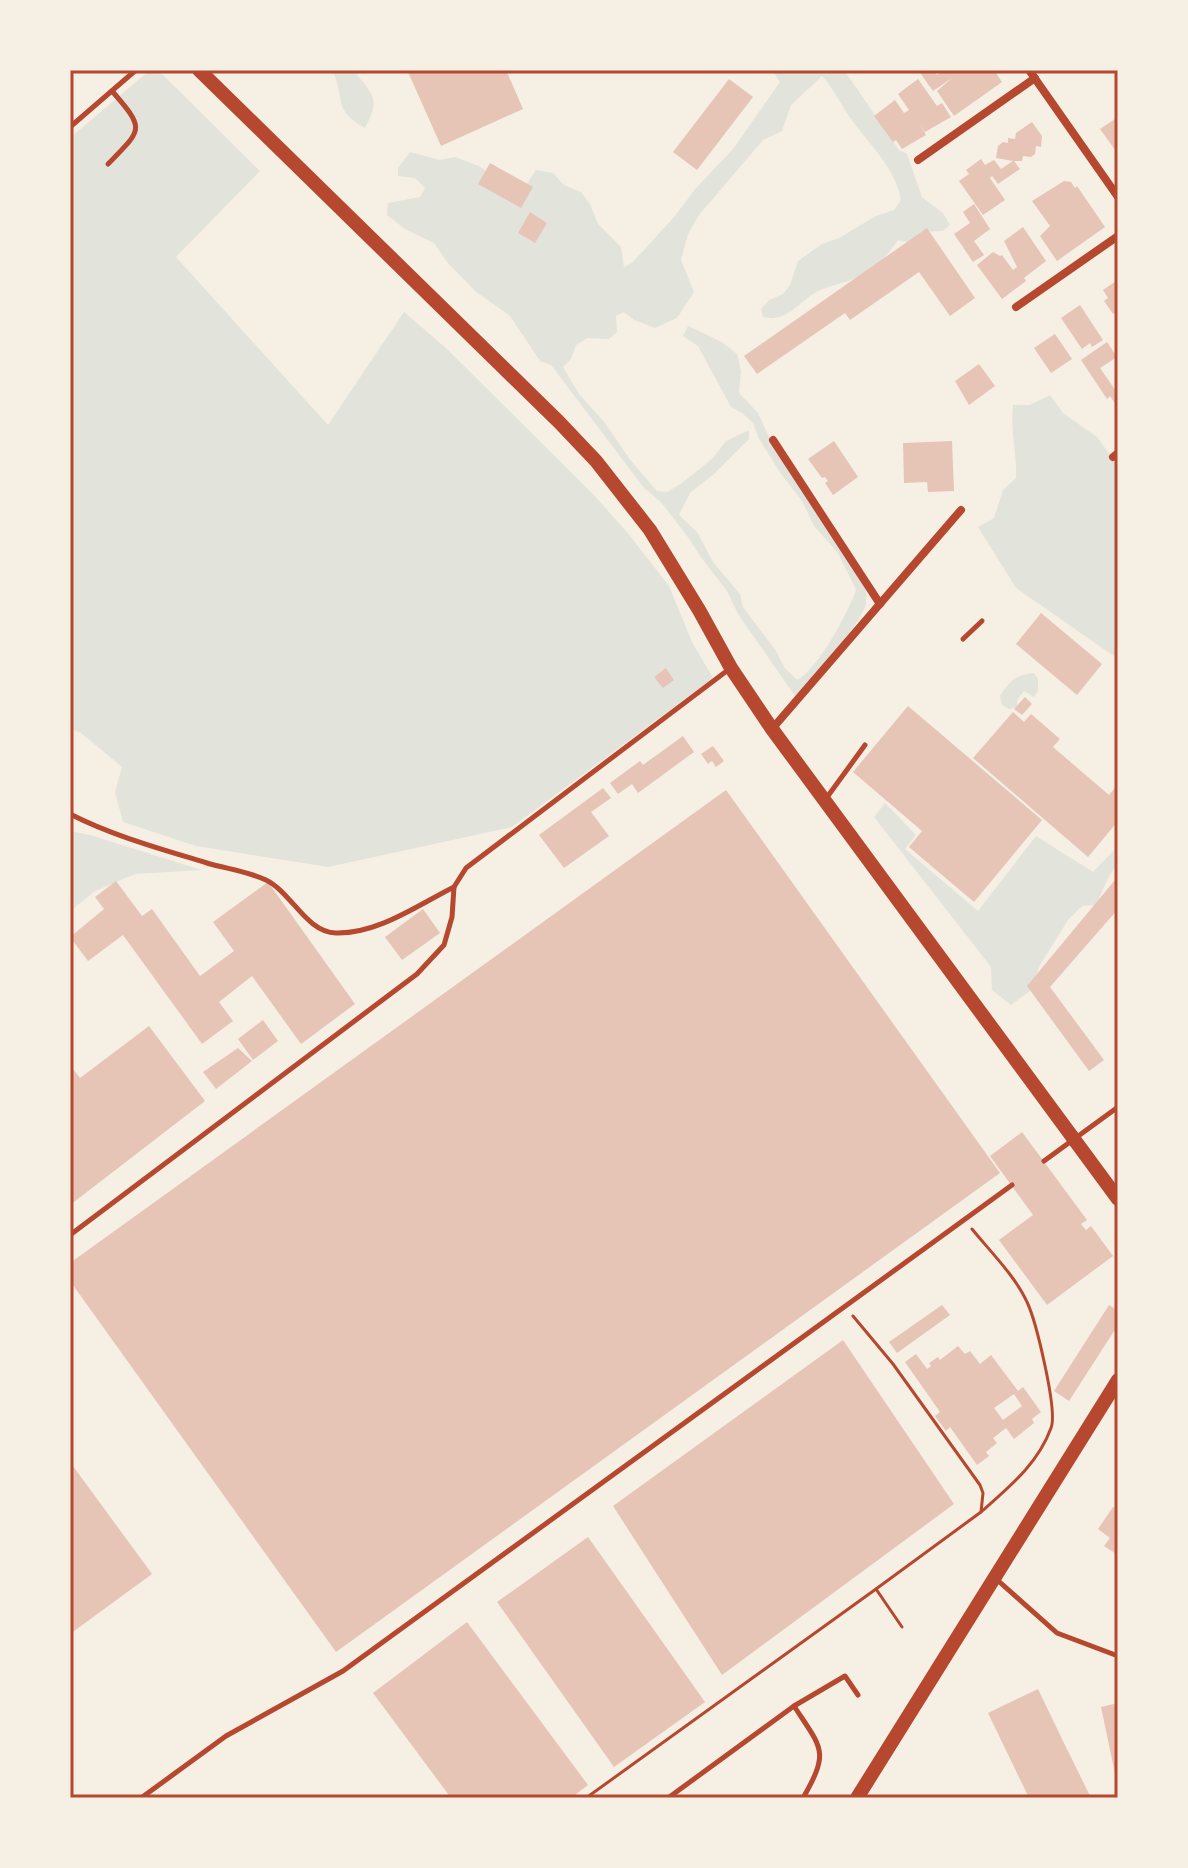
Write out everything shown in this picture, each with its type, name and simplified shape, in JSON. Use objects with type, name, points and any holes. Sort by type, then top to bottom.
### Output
[{"type":"main road","points":[[199,70],[596,461],[650,530],[731,668],[772,729],[1118,1199]]},
{"type":"main road","points":[[857,1798],[1112,1396],[1118,1380]]},
{"type":"street","points":[[918,160],[1032,74],[1118,197]]},
{"type":"street","points":[[1016,307],[1118,236]]},
{"type":"street","points":[[773,440],[880,604]]},
{"type":"street","points":[[772,729],[961,510]]},
{"type":"lane","points":[[70,127],[136,70]]},
{"type":"lane","points":[[108,164],[136,134],[137,127],[132,113],[112,91]]},
{"type":"lane","points":[[963,639],[982,621]]},
{"type":"lane","points":[[70,1235],[417,974],[444,945],[452,917],[454,887],[466,868],[731,668]]},
{"type":"lane","points":[[824,801],[865,745]]},
{"type":"lane","points":[[70,814],[96,827],[259,877],[275,885],[322,931],[338,933],[368,929],[454,887]]},
{"type":"lane","points":[[1044,1161],[1118,1107]]},
{"type":"lane","points":[[141,1798],[226,1736],[343,1671],[1012,1185]]},
{"type":"lane","points":[[994,1578],[1057,1633],[1118,1656]]},
{"type":"lane","points":[[668,1798],[794,1706],[845,1676],[858,1695]]},
{"type":"lane","points":[[794,1706],[818,1742],[821,1757],[817,1774],[803,1798]]},
{"type":"path","points":[[586,1798],[981,1512],[1026,1472],[1041,1450],[1053,1424],[1038,1338],[1027,1301],[964,1220]]},
{"type":"path","points":[[845,1307],[893,1364],[980,1485],[983,1493],[981,1512]]},
{"type":"path","points":[[876,1589],[902,1627]]},
{"type":"shaded area","points":[[150,70],[158,70],[260,171],[176,257],[328,425],[404,312],[447,349],[627,532],[669,586],[692,642],[713,678],[512,827],[328,867],[196,846],[123,822],[115,792],[122,767],[81,733],[70,728],[70,138]]},
{"type":"shaded area","points":[[332,70],[361,70],[357,75],[372,95],[374,106],[365,128],[343,109]]},
{"type":"shaded area","points":[[772,70],[844,70],[899,150],[907,154],[922,197],[943,213],[950,225],[943,231],[923,232],[912,241],[898,240],[868,273],[815,293],[780,317],[763,317],[761,309],[769,300],[783,294],[790,285],[798,261],[822,244],[894,210],[901,200],[888,167],[822,76],[791,105],[782,131],[763,140],[699,215],[688,234],[681,260],[694,292],[677,318],[655,328],[634,320],[624,312],[616,316],[617,332],[609,339],[588,338],[576,345],[571,359],[563,367],[579,394],[657,491],[667,492],[682,483],[713,458],[726,441],[749,430],[749,439],[690,493],[679,515],[697,532],[713,562],[740,594],[743,607],[776,651],[784,667],[797,680],[823,653],[856,590],[838,553],[814,526],[802,501],[758,437],[753,423],[731,407],[698,346],[683,336],[688,326],[722,342],[737,354],[741,371],[739,393],[758,413],[769,437],[785,457],[866,589],[861,616],[795,696],[690,540],[661,502],[644,488],[551,365],[540,361],[510,316],[475,291],[447,262],[434,243],[405,229],[387,215],[388,203],[420,197],[425,188],[415,178],[398,176],[398,168],[410,152],[440,160],[455,157],[479,166],[504,184],[526,185],[536,170],[553,173],[564,185],[581,192],[598,224],[621,247],[624,267],[632,263],[733,149],[780,82]]},
{"type":"shaded area","points":[[1050,395],[1063,413],[1097,437],[1118,466],[1118,659],[1016,588],[978,527],[994,518],[1003,490],[1016,478],[1013,405],[1030,405]]},
{"type":"shaded area","points":[[1034,673],[1038,679],[1038,691],[1034,697],[1024,691],[1017,700],[1017,707],[1009,709],[1002,705],[1000,696],[1010,683],[1022,675]]},
{"type":"shaded area","points":[[885,803],[916,835],[905,849],[978,911],[1036,836],[1093,872],[1118,846],[1118,865],[1095,905],[1082,906],[1068,920],[1040,965],[1030,991],[1011,1005],[992,990],[991,967],[874,817]]},
{"type":"shaded area","points":[[70,831],[202,870],[135,874],[95,891],[70,911]]},
{"type":"building","points":[[506,70],[523,109],[441,146],[408,72]]},
{"type":"building","points":[[918,70],[933,70],[937,75],[944,70],[994,70],[1002,82],[954,116],[937,91],[952,78],[933,91]]},
{"type":"building","points":[[729,79],[753,97],[697,170],[673,152]]},
{"type":"building","points":[[918,79],[937,106],[942,103],[951,117],[925,132],[920,124],[926,135],[902,149],[874,116],[895,100],[904,113],[909,110],[898,94]]},
{"type":"building","points":[[1118,117],[1118,154],[1100,129]]},
{"type":"building","points":[[1032,122],[1042,136],[1041,147],[1036,146],[1035,154],[1031,157],[1023,156],[1022,161],[1014,161],[1020,169],[998,184],[992,176],[990,178],[1005,200],[983,215],[959,181],[969,174],[966,170],[981,159],[985,165],[994,160],[1001,169],[1013,161],[996,158],[998,146],[1008,143],[1008,138],[1015,139],[1016,133]]},
{"type":"building","points":[[490,163],[533,187],[521,208],[478,184]]},
{"type":"building","points":[[1064,181],[1071,182],[1075,188],[1077,186],[1105,227],[1057,261],[1040,236],[1050,226],[1032,201]]},
{"type":"building","points":[[974,204],[990,229],[974,241],[984,255],[973,262],[954,234],[970,223],[963,212]]},
{"type":"building","points":[[530,212],[547,223],[535,243],[518,233]]},
{"type":"building","points":[[1023,227],[1046,261],[1002,299],[977,265],[993,252],[1002,255],[1013,270],[1017,267],[1004,241]]},
{"type":"building","points":[[927,228],[975,298],[950,316],[919,272],[850,320],[845,313],[757,374],[744,356]]},
{"type":"building","points":[[1116,281],[1118,310],[1113,314],[1104,301],[1108,298],[1103,290]]},
{"type":"building","points":[[1080,305],[1103,340],[1082,349],[1061,318]]},
{"type":"building","points":[[1055,334],[1072,359],[1051,373],[1034,348]]},
{"type":"building","points":[[1107,342],[1117,357],[1100,368],[1118,394],[1118,408],[1110,396],[1107,399],[1081,360]]},
{"type":"building","points":[[979,364],[995,386],[969,405],[955,381]]},
{"type":"building","points":[[834,441],[858,477],[833,495],[825,483],[828,481],[822,478],[808,459]]},
{"type":"building","points":[[952,441],[954,491],[928,492],[927,482],[904,483],[903,443]]},
{"type":"building","points":[[1041,613],[1102,664],[1077,695],[1016,644]]},
{"type":"building","points":[[666,668],[674,680],[663,688],[654,677]]},
{"type":"building","points":[[1025,697],[1032,704],[1022,715],[1014,709]]},
{"type":"building","points":[[908,706],[1042,820],[974,902],[909,847],[922,831],[853,772]]},
{"type":"building","points":[[1013,712],[1024,722],[1031,714],[1060,739],[1053,747],[1109,795],[1118,784],[1118,821],[1088,857],[973,758]]},
{"type":"building","points":[[683,736],[694,752],[638,793],[632,784],[618,794],[610,783],[640,761],[643,765]]},
{"type":"building","points":[[713,746],[724,761],[716,767],[712,761],[708,764],[701,754]]},
{"type":"building","points":[[603,788],[611,798],[591,812],[609,836],[564,868],[539,835]]},
{"type":"building","points":[[726,790],[1000,1173],[336,1652],[70,1281],[70,1263]]},
{"type":"building","points":[[1115,880],[1118,883],[1118,909],[1050,987],[1104,1060],[1089,1071],[1027,986]]},
{"type":"building","points":[[116,881],[142,916],[152,909],[200,976],[234,951],[213,922],[268,882],[355,1004],[301,1044],[252,976],[219,1002],[233,1021],[202,1044],[123,935],[88,961],[70,937],[104,909],[95,897]]},
{"type":"building","points":[[423,909],[440,933],[402,960],[385,937]]},
{"type":"building","points":[[263,1020],[278,1041],[253,1060],[238,1039]]},
{"type":"building","points":[[149,1026],[205,1101],[70,1205],[70,1065],[80,1078]]},
{"type":"building","points":[[238,1048],[252,1061],[216,1089],[203,1072]]},
{"type":"building","points":[[1022,1132],[1087,1220],[1081,1224],[1086,1230],[1091,1226],[1113,1256],[1047,1305],[999,1240],[1033,1215],[990,1156]]},
{"type":"building","points":[[942,1305],[950,1315],[897,1353],[889,1342]]},
{"type":"building","points":[[1109,1305],[1118,1311],[1118,1325],[1069,1401],[1054,1391]]},
{"type":"building","points":[[843,1340],[954,1504],[722,1675],[613,1506]]},
{"type":"building","points":[[958,1346],[965,1354],[970,1351],[980,1364],[991,1355],[1018,1391],[1023,1387],[1041,1412],[1032,1419],[1034,1423],[1014,1439],[1006,1428],[993,1438],[997,1443],[986,1452],[989,1456],[977,1465],[950,1427],[946,1431],[935,1416],[940,1412],[905,1362],[916,1354],[927,1369],[931,1366],[929,1363],[938,1357],[940,1360]],"holes":[[[1014,1394],[1022,1406],[1003,1420],[994,1408]]]},
{"type":"building","points":[[70,1462],[152,1574],[70,1634]]},
{"type":"building","points":[[1113,1507],[1118,1510],[1118,1555],[1104,1546],[1110,1538],[1098,1529]]},
{"type":"building","points":[[588,1537],[705,1702],[614,1767],[497,1602]]},
{"type":"building","points":[[467,1622],[588,1785],[571,1798],[451,1798],[373,1693]]},
{"type":"building","points":[[1038,1689],[1091,1798],[1029,1798],[988,1713]]},
{"type":"building","points":[[1118,1703],[1118,1783],[1117,1783],[1101,1707]]}]
